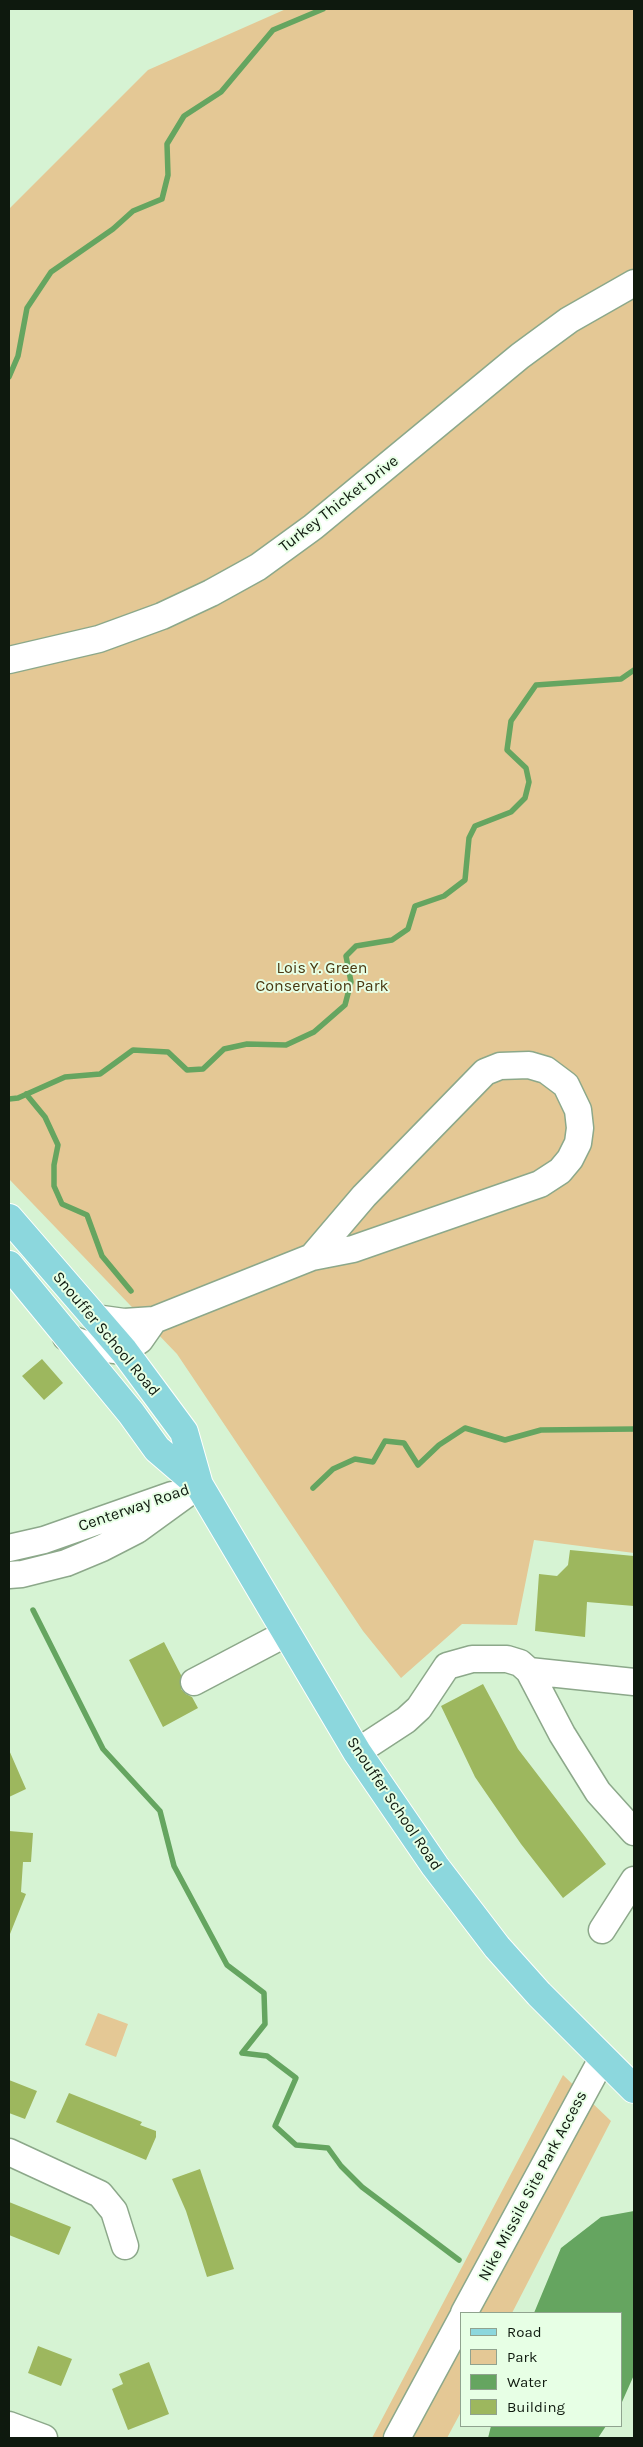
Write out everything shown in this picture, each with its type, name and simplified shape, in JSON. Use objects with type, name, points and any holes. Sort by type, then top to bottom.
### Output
[{"type":"main road","name":"Snouffer School Road","points":[[9,1218],[124,1351],[184,1432],[199,1485],[357,1752],[403,1821],[497,1947],[539,1994],[634,2089]]},
{"type":"main road","name":"Snouffer School Road","points":[[9,1265],[66,1337],[131,1413],[157,1449],[199,1485]]},
{"type":"street","name":"Turkey Thicket Drive","points":[[9,660],[99,639],[162,616],[211,594],[258,567],[314,527],[520,356],[569,320],[634,283]]},
{"type":"street","points":[[95,1318],[124,1322],[154,1320],[312,1256],[353,1249],[540,1184],[560,1172],[570,1159],[578,1143],[580,1128],[578,1110],[566,1086],[546,1070],[528,1065],[500,1066],[484,1072],[364,1196],[312,1256]]},
{"type":"street","points":[[66,1337],[96,1348],[124,1351],[140,1340],[154,1320]]},
{"type":"street","name":"Centerway Road","points":[[9,1548],[44,1540],[199,1485]]},
{"type":"street","name":"Centerway Road","points":[[9,1574],[22,1574],[66,1563],[102,1548],[137,1530],[199,1485]]},
{"type":"street","points":[[194,1682],[287,1633]]},
{"type":"street","points":[[357,1752],[406,1720],[419,1708],[447,1666],[472,1659],[507,1659],[520,1663],[529,1671],[562,1734],[598,1792],[634,1832]]},
{"type":"street","points":[[529,1671],[634,1682]]},
{"type":"street","points":[[602,1930],[634,1880]]},
{"type":"street","name":"Nike Missile Site Park Access","points":[[465,2312],[602,2059]]},
{"type":"street","points":[[9,2152],[100,2194],[114,2211],[125,2246]]},
{"type":"street","points":[[397,2438],[460,2322]]},
{"type":"street","points":[[9,2424],[44,2438]]},
{"type":"green space","name":"Lois Y. Green Conservation Park","points":[[286,9],[634,9],[634,1553],[534,1540],[517,1625],[462,1624],[401,1678],[363,1631],[177,1354],[9,1179],[9,209],[148,70]]},
{"type":"green space","points":[[98,2013],[128,2024],[116,2057],[85,2045]]},
{"type":"green space","points":[[563,2075],[611,2121],[513,2312],[460,2312],[460,2414],[447,2438],[372,2438]]},
{"type":"water","points":[[634,2211],[634,2375],[623,2400],[623,2312],[534,2312],[561,2248],[601,2217]]},
{"type":"water","points":[[491,2427],[605,2427],[598,2438],[488,2438]]},
{"type":"building","points":[[42,1359],[63,1383],[44,1400],[22,1376]]},
{"type":"building","points":[[570,1550],[634,1556],[634,1606],[587,1602],[585,1637],[535,1631],[539,1574],[557,1576],[568,1565]]},
{"type":"building","points":[[164,1642],[181,1675],[181,1689],[192,1697],[198,1708],[163,1727],[129,1660]]},
{"type":"building","points":[[483,1684],[518,1749],[606,1864],[563,1898],[521,1844],[475,1777],[441,1706]]},
{"type":"building","points":[[9,1750],[26,1789],[9,1797]]},
{"type":"building","points":[[9,1831],[33,1833],[31,1862],[23,1862],[21,1892],[26,1894],[10,1934]]},
{"type":"building","points":[[9,2080],[37,2091],[25,2119],[9,2113]]},
{"type":"building","points":[[69,2093],[142,2122],[140,2125],[156,2131],[156,2137],[146,2160],[56,2122]]},
{"type":"building","points":[[200,2169],[234,2269],[207,2277],[186,2211],[172,2179]]},
{"type":"building","points":[[9,2202],[71,2227],[59,2255],[9,2235]]},
{"type":"building","points":[[38,2346],[72,2359],[61,2386],[28,2373]]},
{"type":"building","points":[[149,2362],[169,2414],[128,2430],[112,2389],[123,2384],[119,2374]]},
{"type":"waterway","points":[[9,377],[18,356],[27,308],[51,272],[113,229],[133,211],[162,199],[168,175],[167,144],[184,116],[221,92],[273,30],[323,9]]},
{"type":"waterway","points":[[9,1099],[18,1098],[65,1077],[100,1074],[133,1050],[168,1052],[187,1070],[203,1069],[224,1049],[247,1044],[286,1045],[314,1032],[345,1005],[351,982],[346,956],[356,946],[392,940],[408,929],[415,906],[444,896],[465,880],[469,838],[475,826],[511,812],[525,798],[529,782],[526,768],[507,750],[511,721],[536,685],[621,679],[634,670]]},
{"type":"waterway","points":[[26,1094],[45,1117],[58,1145],[54,1165],[54,1186],[62,1204],[87,1215],[102,1256],[131,1291]]},
{"type":"waterway","points":[[313,1488],[333,1469],[355,1459],[373,1462],[385,1441],[404,1443],[418,1465],[439,1445],[465,1428],[505,1440],[541,1430],[634,1429]]},
{"type":"waterway","points":[[33,1610],[103,1749],[160,1811],[174,1866],[227,1965],[264,1993],[265,2024],[242,2053],[267,2056],[296,2078],[275,2126],[296,2145],[328,2148],[341,2166],[362,2187],[459,2260]]}]
